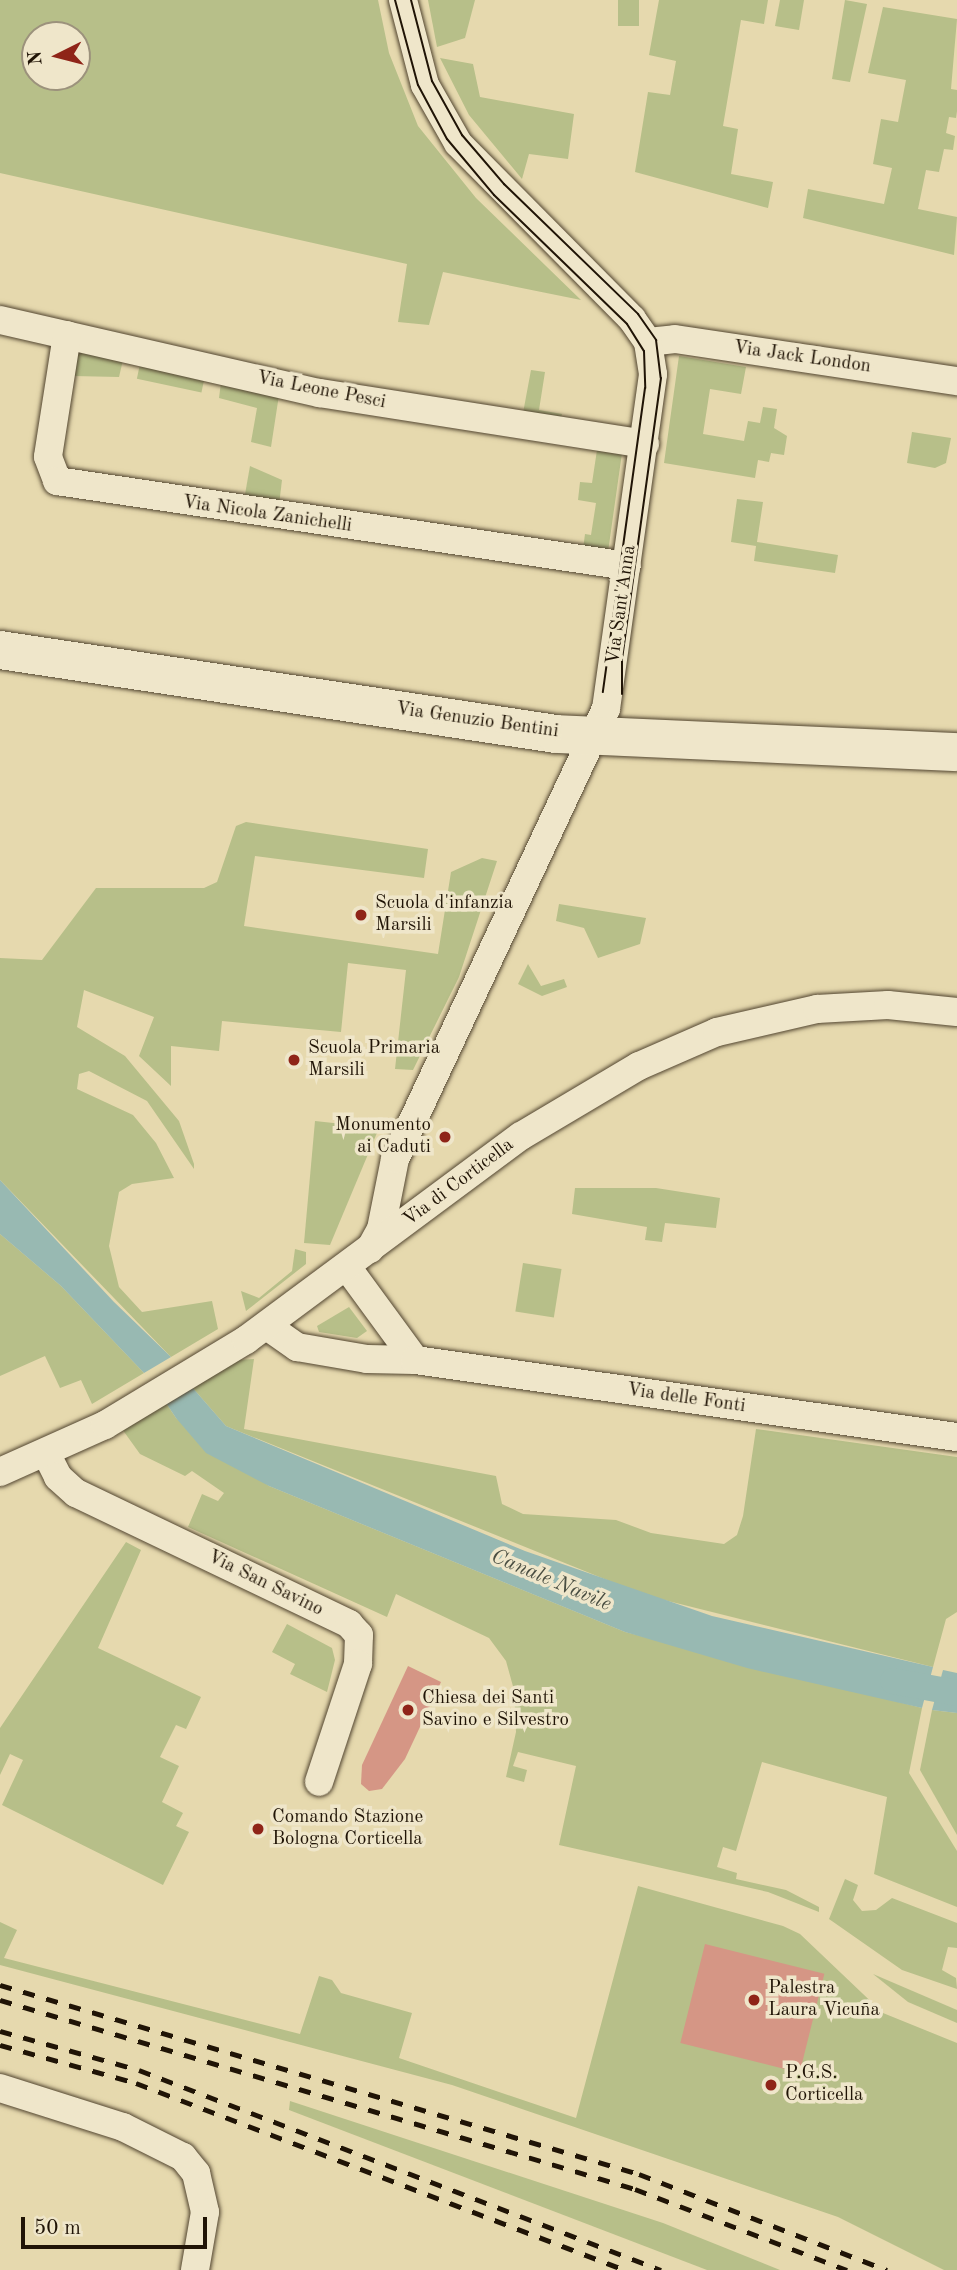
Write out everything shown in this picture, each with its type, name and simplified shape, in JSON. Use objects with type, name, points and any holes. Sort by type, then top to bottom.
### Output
[{"type":"street","name":"Via Sant'Anna","points":[[370,1249],[381,1229],[395,1159],[596,735],[608,699],[653,374],[648,342],[632,319],[458,142],[425,85],[403,0]]},
{"type":"street","name":"Via Leone Pesci","points":[[0,320],[320,393],[645,444]]},
{"type":"street","name":"Via Nicola Zanichelli","points":[[67,335],[48,457],[57,481],[627,566]]},
{"type":"street","name":"Via Jack London","points":[[648,342],[675,339],[957,381]]},
{"type":"street","name":"Via Genuzio Bentini","points":[[0,650],[556,734],[826,750],[957,752]]},
{"type":"street","name":"Via di Corticella","points":[[0,1472],[105,1425],[267,1326],[522,1136],[603,1085],[680,1046],[757,1020],[817,1009],[888,1005],[957,1012]]},
{"type":"street","points":[[346,1268],[415,1360]]},
{"type":"street","name":"Via delle Fonti","points":[[267,1326],[297,1347],[415,1360],[957,1437]]},
{"type":"street","name":"Via San Savino","points":[[46,1453],[58,1477],[76,1493],[349,1624],[359,1635],[358,1664],[319,1782]]},
{"type":"street","points":[[0,2088],[123,2127],[183,2157],[196,2173],[205,2212],[195,2270]]},
{"type":"green space","points":[[0,0],[378,0],[389,53],[418,126],[476,198],[581,300],[443,272],[429,325],[398,322],[407,264],[0,173]]},
{"type":"green space","points":[[428,0],[475,0],[465,38],[437,47]]},
{"type":"green space","points":[[618,0],[639,0],[639,26],[618,26]]},
{"type":"green space","points":[[659,0],[768,0],[764,24],[741,20],[723,126],[738,129],[731,174],[773,182],[768,208],[635,172],[648,92],[670,95],[676,61],[649,55]]},
{"type":"green space","points":[[780,0],[804,0],[799,30],[775,26]]},
{"type":"green space","points":[[845,0],[867,4],[850,82],[832,79]]},
{"type":"green space","points":[[883,7],[957,19],[951,89],[957,90],[957,111],[956,118],[949,117],[946,133],[955,136],[953,150],[944,149],[939,172],[926,170],[918,209],[957,217],[954,255],[803,218],[808,189],[884,204],[892,168],[873,164],[881,119],[898,122],[906,80],[868,73]]},
{"type":"green space","points":[[440,58],[473,64],[480,97],[574,114],[568,159],[529,154],[522,179],[469,115]]},
{"type":"green space","points":[[77,350],[123,360],[119,377],[73,376]]},
{"type":"green space","points":[[679,356],[746,367],[741,394],[710,389],[703,434],[744,441],[748,421],[760,423],[763,407],[777,409],[774,428],[787,436],[784,455],[771,453],[769,462],[758,460],[755,478],[664,463]]},
{"type":"green space","points":[[140,364],[205,378],[201,392],[137,379]]},
{"type":"green space","points":[[531,370],[545,372],[539,410],[562,414],[561,418],[523,413]]},
{"type":"green space","points":[[221,382],[279,395],[271,447],[251,442],[257,408],[219,398]]},
{"type":"green space","points":[[912,432],[951,438],[946,463],[935,468],[907,463]]},
{"type":"green space","points":[[597,450],[622,453],[608,552],[583,549],[585,534],[591,535],[596,503],[578,500],[580,482],[592,483]]},
{"type":"green space","points":[[250,466],[282,480],[279,505],[244,500]]},
{"type":"green space","points":[[737,499],[763,502],[757,542],[838,555],[835,573],[754,561],[756,546],[731,542]]},
{"type":"green space","points":[[246,822],[428,849],[424,878],[255,856],[244,926],[438,954],[451,872],[482,858],[497,861],[459,977],[413,1070],[395,1069],[406,970],[348,963],[341,1032],[222,1021],[219,1051],[171,1046],[171,1086],[139,1056],[154,1017],[84,990],[77,1027],[125,1056],[179,1121],[194,1164],[194,1169],[147,1101],[89,1071],[79,1074],[77,1089],[133,1115],[156,1143],[174,1178],[132,1184],[119,1192],[109,1246],[119,1287],[142,1312],[212,1301],[218,1329],[171,1357],[0,1180],[0,958],[42,960],[96,888],[204,888],[217,882],[236,826]]},
{"type":"green space","points":[[559,904],[646,918],[640,944],[598,958],[584,928],[556,921]]},
{"type":"green space","points":[[528,964],[541,986],[564,979],[567,987],[542,996],[518,984]]},
{"type":"green space","points":[[315,1121],[379,1128],[330,1245],[304,1243]]},
{"type":"green space","points":[[575,1188],[656,1188],[720,1198],[716,1228],[665,1223],[662,1242],[645,1240],[647,1227],[572,1214]]},
{"type":"green space","points":[[0,1234],[61,1286],[144,1373],[92,1404],[81,1380],[60,1388],[45,1356],[0,1376]]},
{"type":"green space","points":[[295,1249],[306,1252],[306,1264],[246,1311],[241,1291],[259,1298],[292,1271]]},
{"type":"green space","points":[[523,1263],[562,1269],[554,1317],[515,1311]]},
{"type":"green space","points":[[349,1307],[367,1331],[357,1338],[319,1332],[317,1326]]},
{"type":"green space","points":[[254,1359],[244,1429],[496,1476],[502,1504],[523,1514],[616,1520],[651,1533],[724,1544],[737,1535],[743,1516],[756,1429],[957,1457],[957,1612],[946,1619],[933,1667],[644,1595],[226,1426],[192,1387],[237,1360]]},
{"type":"green space","points":[[166,1403],[176,1418],[269,1486],[625,1632],[922,1708],[909,1773],[957,1851],[957,1907],[874,1874],[887,1797],[762,1762],[736,1851],[723,1847],[717,1867],[737,1873],[736,1879],[786,1890],[819,1907],[819,1912],[768,1892],[559,1845],[576,1766],[518,1752],[513,1766],[527,1770],[524,1782],[506,1777],[516,1732],[514,1690],[506,1661],[489,1638],[396,1594],[387,1617],[188,1527],[202,1494],[218,1501],[224,1493],[192,1471],[185,1476],[140,1454],[122,1429]]},
{"type":"green space","points":[[126,1542],[141,1550],[98,1648],[201,1697],[186,1729],[176,1725],[160,1757],[179,1766],[162,1802],[183,1813],[176,1826],[189,1832],[163,1885],[2,1805],[23,1760],[10,1754],[0,1775],[0,1728]]},
{"type":"green space","points":[[287,1624],[332,1648],[335,1660],[327,1692],[290,1674],[295,1664],[272,1652]]},
{"type":"green space","points":[[932,1710],[957,1713],[957,1835],[920,1770]]},
{"type":"green space","points":[[845,1879],[858,1885],[853,1900],[862,1911],[876,1910],[892,1898],[957,1923],[957,1948],[948,1947],[942,1970],[956,1978],[957,1989],[902,1970],[829,1919]]},
{"type":"green space","name":"P.G.S. Corticella","points":[[638,1886],[783,1926],[800,1934],[883,2013],[957,2043],[957,2270],[944,2270],[838,2217],[452,2085],[0,1965],[0,1922],[17,1930],[4,1958],[300,2034],[319,1976],[332,1980],[341,1993],[412,2013],[399,2058],[576,2118]]},
{"type":"green space","points":[[873,1974],[957,2010],[957,2023],[908,2002]]},
{"type":"green space","points":[[290,2101],[663,2223],[780,2270],[707,2270],[289,2110]]},
{"type":"water","points":[[0,1180],[114,1302],[171,1357],[144,1373],[61,1286],[0,1234]]},
{"type":"water","points":[[192,1387],[226,1426],[525,1551],[712,1616],[933,1667],[922,1708],[747,1668],[625,1632],[269,1486],[206,1453],[176,1418],[166,1403]]},
{"type":"water","points":[[943,1670],[957,1673],[957,1713],[932,1710]]},
{"type":"building","name":"Chiesa dei Santi Savino e Silvestro","points":[[408,1666],[441,1682],[405,1759],[382,1789],[369,1791],[361,1784],[362,1765]]},
{"type":"building","name":"Palestra Laura Vicuña","points":[[705,1944],[824,1974],[800,2073],[680,2043]]},
{"type":"waterway","name":"Canale Navile","points":[[893,1681],[957,1693]]},
{"type":"tram line","points":[[395,0],[418,85],[447,139],[494,195],[627,324],[644,351],[645,388],[603,692]]},
{"type":"tram line","points":[[411,0],[432,81],[462,135],[504,184],[638,314],[656,340],[661,378],[622,658],[622,694]]},
{"type":"railway","points":[[0,1985],[639,2174],[887,2270]]},
{"type":"railway","points":[[0,2000],[635,2189],[847,2270]]},
{"type":"railway","points":[[0,2031],[139,2070],[661,2270]]},
{"type":"railway","points":[[0,2045],[136,2083],[625,2270]]},
{"type":"place","name":"Scuola d'infanzia Marsili","points":[[361,915]]},
{"type":"place","name":"Scuola Primaria Marsili","points":[[294,1060]]},
{"type":"place","name":"Monumento ai Caduti","points":[[445,1137]]},
{"type":"place","name":"Chiesa dei Santi Savino e Silvestro","points":[[408,1710]]},
{"type":"place","name":"Comando Stazione Bologna Corticella","points":[[258,1829]]},
{"type":"place","name":"Palestra Laura Vicuña","points":[[754,2000]]},
{"type":"place","name":"P.G.S. Corticella","points":[[771,2085]]}]
